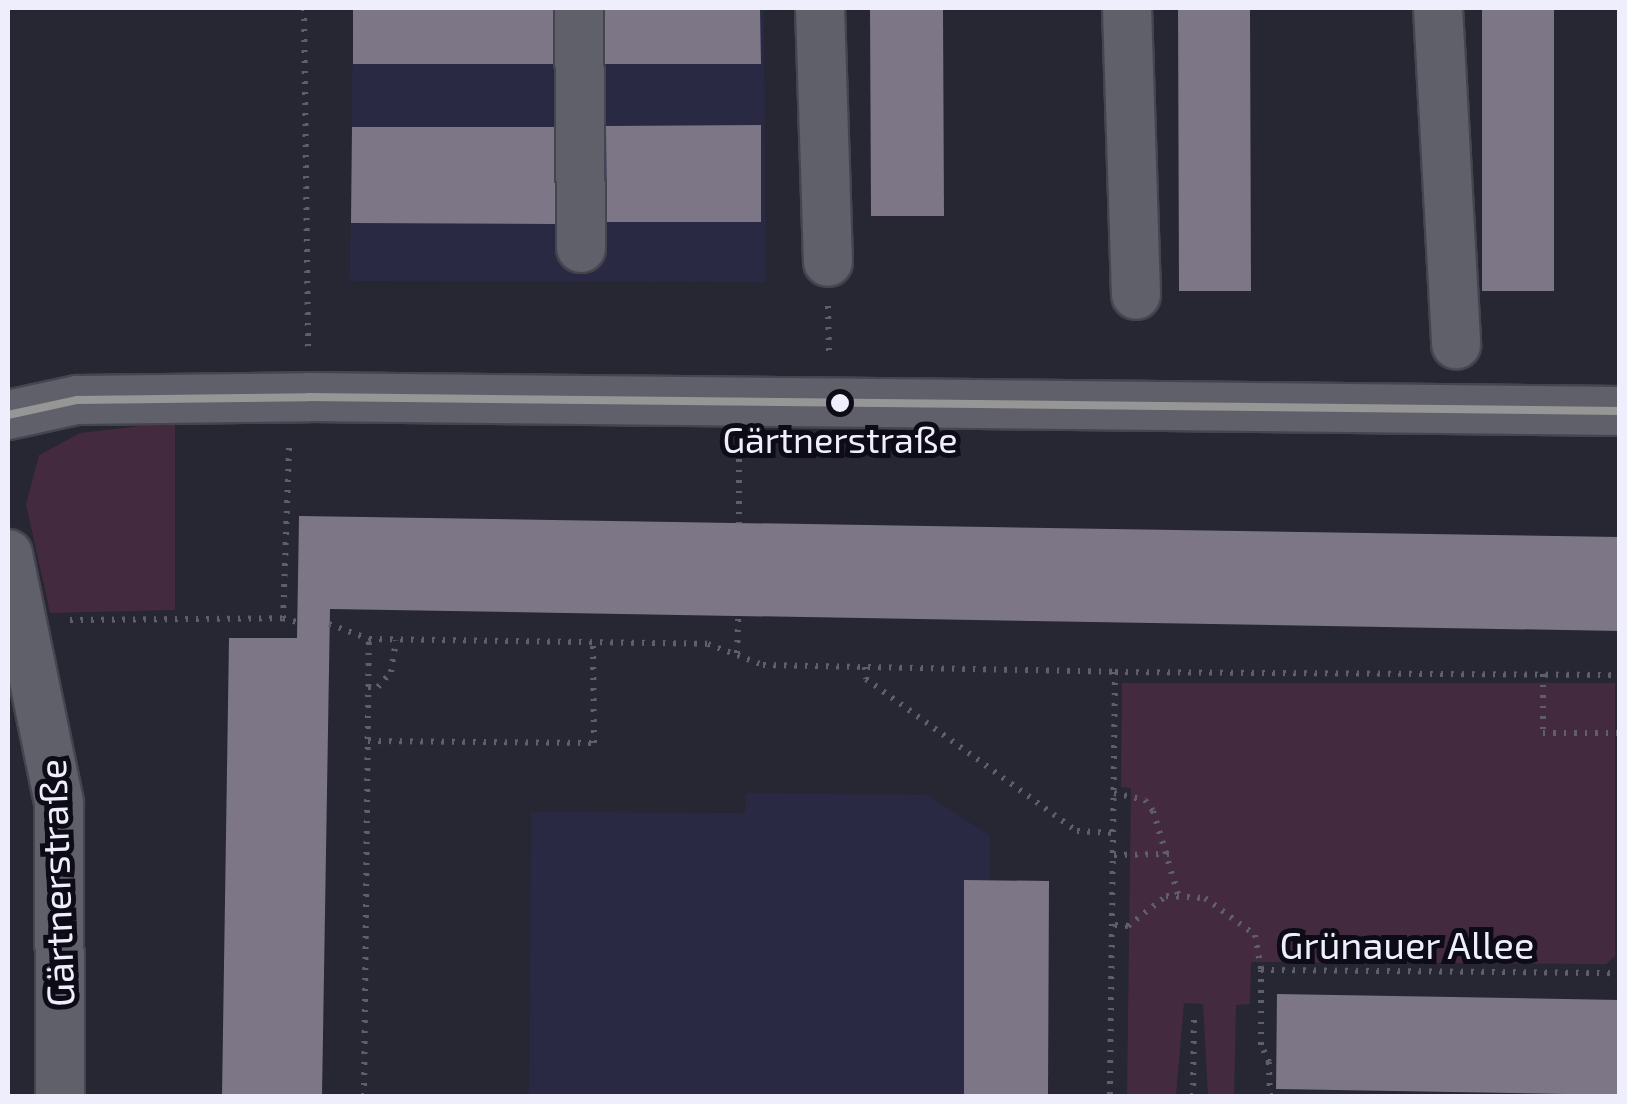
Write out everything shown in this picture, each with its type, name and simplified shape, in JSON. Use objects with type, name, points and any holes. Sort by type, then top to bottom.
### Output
[{"type":"street","points":[[579,8],[580,248]]},
{"type":"street","points":[[820,8],[828,262]]},
{"type":"street","points":[[1127,8],[1136,295]]},
{"type":"street","points":[[1438,8],[1456,345]]},
{"type":"street","points":[[8,415],[77,400],[309,396],[1620,411]]},
{"type":"street","name":"Gärtnerstraße","points":[[8,554],[60,803],[60,1096]]},
{"type":"path","points":[[304,8],[309,396]]},
{"type":"path","points":[[283,618],[289,448]]},
{"type":"path","points":[[739,462],[739,522]]},
{"type":"path","points":[[737,654],[738,616]]},
{"type":"path","points":[[51,621],[283,618],[297,622]]},
{"type":"path","points":[[329,624],[369,639],[708,644],[764,666],[1620,675]]},
{"type":"path","points":[[364,1096],[369,639]]},
{"type":"path","points":[[368,687],[378,687],[392,672],[396,640]]},
{"type":"path","points":[[368,741],[594,743],[593,642]]},
{"type":"path","points":[[865,667],[866,678],[1077,832],[1114,832]]},
{"type":"path","points":[[1110,1096],[1115,672]]},
{"type":"path","points":[[1542,674],[1543,732],[1620,733]]},
{"type":"path","points":[[1114,793],[1144,800],[1170,854],[1178,894]]},
{"type":"path","points":[[1114,855],[1170,854]]},
{"type":"path","points":[[1115,925],[1128,926],[1178,894],[1205,898],[1247,925],[1260,947],[1262,970]]},
{"type":"path","name":"Grünauer Allee","points":[[1270,1096],[1269,1062],[1260,1046],[1262,970],[1620,974]]},
{"type":"path","points":[[1193,1096],[1194,1014]]},
{"type":"shaded area","points":[[353,8],[764,8],[766,282],[350,281]]},
{"type":"shaded area","points":[[175,422],[175,610],[50,613],[26,504],[39,455],[80,433]]},
{"type":"shaded area","points":[[1122,683],[1615,683],[1615,956],[1606,964],[1251,962],[1250,1004],[1236,1005],[1234,1096],[1208,1096],[1203,1004],[1184,1003],[1176,1096],[1127,1096],[1131,788],[1121,787]]},
{"type":"shaded area","points":[[746,793],[928,795],[990,836],[990,880],[1049,881],[1048,1096],[529,1096],[531,812],[745,813]]},
{"type":"building","points":[[353,8],[556,8],[557,64],[353,64]]},
{"type":"building","points":[[605,8],[760,8],[761,64],[605,64]]},
{"type":"building","points":[[870,8],[943,8],[944,216],[871,216]]},
{"type":"building","points":[[1178,8],[1250,8],[1251,291],[1179,291]]},
{"type":"building","points":[[1482,8],[1554,8],[1554,291],[1482,291]]},
{"type":"building","points":[[761,125],[761,222],[607,222],[606,126]]},
{"type":"building","points":[[352,127],[555,127],[555,224],[351,223]]},
{"type":"building","points":[[299,516],[1620,537],[1620,631],[330,609],[322,1096],[222,1096],[229,638],[297,638]]},
{"type":"building","points":[[964,880],[1049,881],[1048,1096],[964,1096]]},
{"type":"building","points":[[1277,994],[1620,1000],[1620,1095],[1276,1089]]},
{"type":"transit line","points":[[8,415],[77,400],[309,397],[1620,411]]},
{"type":"place","name":"Gärtnerstraße","points":[[840,403]]}]
